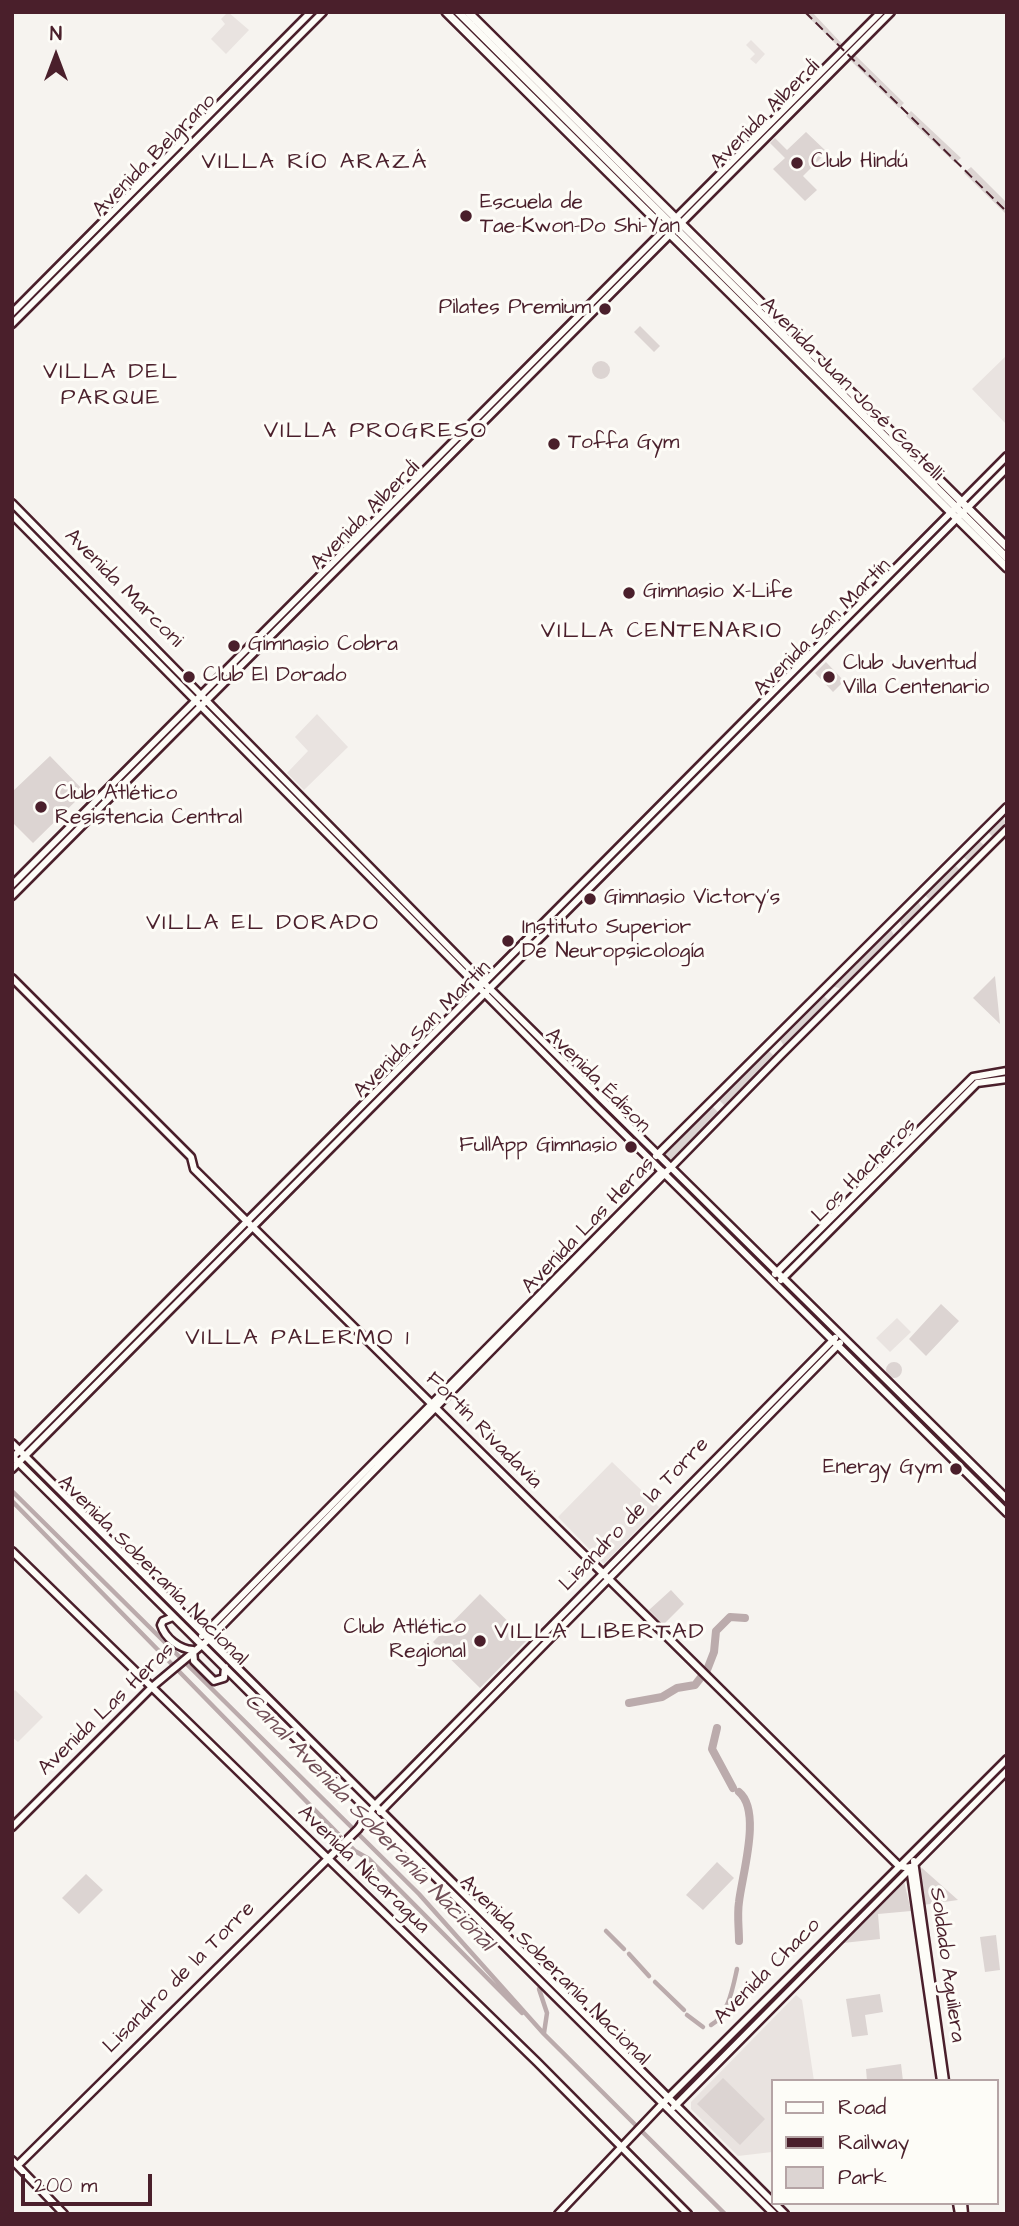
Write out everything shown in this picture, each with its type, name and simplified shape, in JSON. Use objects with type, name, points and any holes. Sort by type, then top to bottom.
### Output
[{"type":"main road","name":"Avenida Belgrano","points":[[12,313],[311,12]]},
{"type":"main road","name":"Avenida Belgrano","points":[[12,324],[323,12]]},
{"type":"main road","points":[[446,12],[673,227]]},
{"type":"main road","points":[[458,12],[673,227]]},
{"type":"main road","points":[[468,12],[673,227]]},
{"type":"main road","name":"Avenida Alberdi","points":[[199,701],[206,702],[881,12]]},
{"type":"main road","name":"Avenida Alberdi","points":[[12,885],[891,12]]},
{"type":"main road","name":"Avenida Juan José Castelli","points":[[673,227],[1007,558]]},
{"type":"main road","name":"Avenida San Martín","points":[[959,511],[1007,456]]},
{"type":"main road","name":"Avenida San Martín","points":[[22,1453],[245,1221],[485,987],[959,511],[1007,468]]},
{"type":"main road","name":"Avenida Marconi","points":[[12,503],[199,701]]},
{"type":"main road","name":"Avenida Juan José Castelli","points":[[959,511],[1007,547]]},
{"type":"main road","name":"Avenida Juan José Castelli","points":[[959,511],[1007,568]]},
{"type":"main road","name":"Avenida Marconi","points":[[12,515],[199,701]]},
{"type":"main road","name":"Avenida Alberdi","points":[[12,896],[199,701]]},
{"type":"main road","name":"Avenida Édison","points":[[199,701],[485,987],[659,1154],[777,1276]]},
{"type":"main road","name":"Avenida Édison","points":[[206,702],[664,1173],[842,1336],[1007,1499]]},
{"type":"main road","name":"Avenida Las Heras","points":[[652,1161],[1007,806]]},
{"type":"main road","name":"Avenida Las Heras","points":[[12,1827],[152,1687],[200,1643],[432,1406],[1007,829]]},
{"type":"main road","name":"Fortín Rivadavia","points":[[12,978],[191,1157],[194,1169],[245,1221],[900,1866]]},
{"type":"main road","name":"Avenida San Martín","points":[[12,1469],[15,1458],[252,1228],[485,987]]},
{"type":"main road","points":[[975,1080],[1007,1071]]},
{"type":"main road","points":[[975,1080],[1007,1079]]},
{"type":"main road","name":"Los Hacheros","points":[[836,1342],[777,1284],[777,1276],[975,1080]]},
{"type":"main road","name":"Lisandro de la Torre","points":[[18,2165],[358,1829],[371,1815],[375,1805],[602,1573],[842,1336]]},
{"type":"main road","points":[[836,1342],[1007,1513]]},
{"type":"main road","name":"Lisandro de la Torre","points":[[371,1815],[381,1811],[836,1342]]},
{"type":"main road","name":"Avenida Soberanía Nacional","points":[[12,1443],[130,1562],[200,1643],[273,1704],[669,2097],[673,2108],[774,2214]]},
{"type":"main road","name":"Avenida Soberanía Nacional","points":[[15,1458],[663,2103],[673,2108],[771,2200]]},
{"type":"main road","points":[[92,1536],[130,1562]]},
{"type":"main road","name":"Avenida Nicaragua","points":[[12,1551],[688,2214]]},
{"type":"main road","points":[[173,1616],[163,1620],[162,1629],[180,1648],[200,1643]]},
{"type":"main road","points":[[200,1643],[194,1661],[214,1681],[224,1678],[225,1667]]},
{"type":"main road","points":[[273,1704],[296,1738]]},
{"type":"main road","name":"Avenida Chaco","points":[[558,2214],[663,2103],[1007,1759]]},
{"type":"main road","name":"Avenida Chaco","points":[[673,2108],[1007,1771]]},
{"type":"main road","name":"Soldado Aguilera","points":[[910,1856],[943,2079]]},
{"type":"main road","points":[[900,1866],[912,1866]]},
{"type":"main road","points":[[12,2160],[64,2214]]},
{"type":"shaded area","points":[[228,12],[249,30],[226,54],[211,39],[225,24],[221,19]]},
{"type":"shaded area","points":[[751,40],[765,54],[756,64],[750,59],[755,54],[746,45]]},
{"type":"shaded area","points":[[1007,355],[1007,425],[972,389]]},
{"type":"shaded area","points":[[317,714],[348,747],[304,790],[287,773],[308,751],[295,737]]},
{"type":"shaded area","points":[[897,1318],[911,1332],[890,1352],[876,1338]]},
{"type":"shaded area","points":[[612,1462],[659,1507],[604,1564],[558,1517]]},
{"type":"shaded area","points":[[15,1690],[43,1717],[18,1742],[12,1737],[12,1693]]},
{"type":"shaded area","points":[[796,1995],[802,2000],[814,2079],[771,2079],[771,2152],[738,2156],[691,2109],[691,2102]]},
{"type":"green space","points":[[803,12],[812,12],[844,46],[841,49]]},
{"type":"green space","points":[[854,54],[904,103],[899,108],[849,59]]},
{"type":"green space","points":[[911,111],[961,158],[955,163],[906,116]]},
{"type":"green space","name":"Club Hindú","points":[[806,132],[827,152],[803,176],[817,190],[805,201],[773,169],[785,158],[770,143],[775,138],[787,150]]},
{"type":"green space","points":[[971,167],[1007,203],[1007,215],[964,173]]},
{"type":"green space","points":[[640,326],[660,346],[654,352],[634,332]]},
{"type":"green space","points":[[601,361],[607,364],[610,370],[607,376],[601,379],[595,376],[592,370],[595,364]]},
{"type":"green space","name":"Club Juventud Villa Centenario","points":[[826,662],[844,681],[833,692],[815,673]]},
{"type":"green space","name":"Club Atlético Resistencia Central","points":[[50,756],[85,792],[33,843],[12,822],[12,792]]},
{"type":"green space","points":[[1001,815],[1007,824],[994,838],[986,830]]},
{"type":"green space","points":[[977,839],[985,846],[969,862],[961,855]]},
{"type":"green space","points":[[953,863],[960,870],[930,900],[923,893]]},
{"type":"green space","points":[[918,901],[922,909],[902,926],[898,917]]},
{"type":"green space","points":[[890,928],[895,937],[842,989],[832,986],[833,980],[885,929]]},
{"type":"green space","points":[[995,976],[1000,1024],[973,998]]},
{"type":"green space","points":[[822,994],[830,1002],[784,1046],[779,1038]]},
{"type":"green space","points":[[767,1049],[774,1056],[725,1106],[718,1099]]},
{"type":"green space","points":[[712,1106],[719,1113],[669,1162],[662,1156]]},
{"type":"green space","points":[[673,1173],[721,1218],[717,1222],[671,1175]]},
{"type":"green space","points":[[729,1228],[776,1274],[773,1277],[727,1231]]},
{"type":"green space","points":[[784,1284],[831,1330],[829,1333],[782,1286]]},
{"type":"green space","points":[[941,1304],[959,1321],[926,1356],[909,1339]]},
{"type":"green space","points":[[849,1347],[896,1393],[894,1395],[846,1350]]},
{"type":"green space","points":[[891,1362],[897,1362],[902,1370],[900,1376],[891,1378],[886,1373],[886,1367]]},
{"type":"green space","points":[[904,1400],[949,1447],[947,1449],[901,1403]]},
{"type":"green space","points":[[959,1455],[1004,1501],[1002,1504],[956,1458]]},
{"type":"green space","points":[[671,1590],[684,1604],[663,1625],[649,1610]]},
{"type":"green space","name":"Club Atlético Regional","points":[[480,1594],[527,1640],[480,1688],[433,1642]]},
{"type":"green space","points":[[717,1862],[734,1878],[703,1910],[686,1895]]},
{"type":"green space","points":[[922,1868],[958,1900],[923,1905],[918,1870]]},
{"type":"green space","points":[[86,1874],[103,1890],[79,1914],[62,1898]]},
{"type":"green space","points":[[894,1875],[897,1878],[840,1934],[837,1931]]},
{"type":"green space","points":[[904,1881],[911,1911],[878,1914],[880,1939],[843,1943]]},
{"type":"green space","points":[[996,1935],[1000,1970],[985,1972],[980,1937]]},
{"type":"green space","points":[[774,1993],[777,1996],[679,2096],[676,2093]]},
{"type":"green space","points":[[880,1994],[883,2012],[865,2015],[868,2035],[852,2037],[846,1999]]},
{"type":"green space","points":[[901,2064],[903,2079],[867,2079],[866,2069]]},
{"type":"green space","points":[[723,2078],[765,2119],[740,2145],[697,2104]]},
{"type":"waterway","name":"Canal Avenida Soberanía Nacional","points":[[12,1491],[419,1894],[544,2034],[725,2214]]},
{"type":"waterway","points":[[12,1501],[355,1851],[369,1859],[522,2013]]},
{"type":"waterway","points":[[707,1670],[714,1652],[716,1631],[730,1617],[745,1618]]},
{"type":"waterway","points":[[629,1703],[662,1697],[677,1688],[695,1685],[702,1676]]},
{"type":"waterway","points":[[717,1728],[712,1749],[733,1788]]},
{"type":"waterway","points":[[739,1792],[746,1801],[750,1828],[738,1907],[739,1941]]},
{"type":"waterway","points":[[606,1931],[624,1949]]},
{"type":"waterway","points":[[629,1954],[649,1976]]},
{"type":"waterway","points":[[711,2025],[726,2008],[737,1969]]},
{"type":"waterway","points":[[655,1982],[684,2010]]},
{"type":"waterway","points":[[539,1989],[547,2013],[544,2033]]},
{"type":"waterway","points":[[687,2015],[703,2027]]},
{"type":"railway","points":[[805,12],[1007,212]]},
{"type":"place","name":"Club Hindú","points":[[797,163]]},
{"type":"place","name":"Escuela de Tae-Kwon-Do Shi-Yan","points":[[466,216]]},
{"type":"place","name":"Pilates Premium","points":[[605,309]]},
{"type":"place","name":"Toffa Gym","points":[[554,444]]},
{"type":"place","name":"Gimnasio X-Life","points":[[629,593]]},
{"type":"place","name":"Gimnasio Cobra","points":[[234,646]]},
{"type":"place","name":"Club El Dorado","points":[[189,677]]},
{"type":"place","name":"Club Juventud Villa Centenario","points":[[829,677]]},
{"type":"place","name":"Club Atlético Resistencia Central","points":[[41,807]]},
{"type":"place","name":"Gimnasio Victory's","points":[[590,899]]},
{"type":"place","name":"Instituto Superior De Neuropsicología","points":[[508,941]]},
{"type":"place","name":"FullApp Gimnasio","points":[[631,1147]]},
{"type":"place","name":"Energy Gym","points":[[956,1469]]},
{"type":"place","name":"Club Atlético Regional","points":[[480,1641]]},
{"type":"district","name":"VILLA RÍO ARAZÁ","points":[[315,163]]},
{"type":"district","name":"VILLA DEL PARQUE","points":[[111,386]]},
{"type":"district","name":"VILLA PROGRESO","points":[[376,432]]},
{"type":"district","name":"VILLA CENTENARIO","points":[[662,632]]},
{"type":"district","name":"VILLA EL DORADO","points":[[263,924]]},
{"type":"district","name":"VILLA PALERMO 1","points":[[298,1339]]},
{"type":"district","name":"VILLA LIBERTAD","points":[[600,1633]]}]
